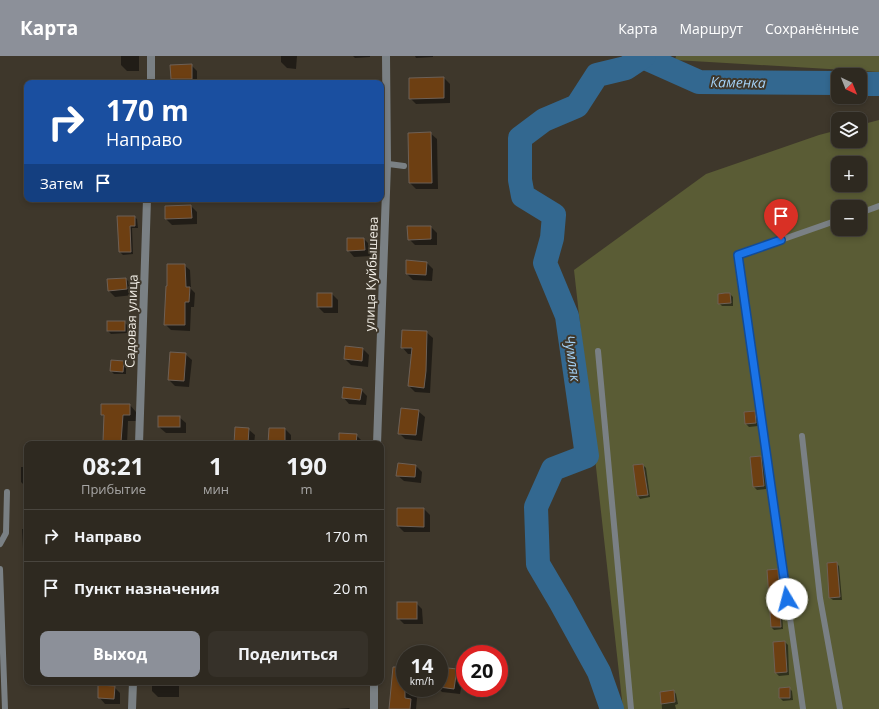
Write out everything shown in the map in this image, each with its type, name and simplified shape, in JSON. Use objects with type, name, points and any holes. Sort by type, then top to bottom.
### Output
[{"type":"street","points":[[150,80],[151,56]]},
{"type":"street","name":"улица Куйбышева","points":[[384,163],[386,56]]},
{"type":"street","name":"Садовая улица","points":[[139,441],[147,202]]},
{"type":"street","name":"улица Куйбышева","points":[[377,441],[383,202]]},
{"type":"street","points":[[132,709],[133,685]]},
{"type":"street","points":[[374,685],[374,709]]},
{"type":"lane","points":[[384,163],[404,166]]},
{"type":"lane","points":[[867,210],[879,206]]},
{"type":"lane","points":[[803,709],[738,255],[831,222]]},
{"type":"lane","points":[[598,351],[631,709]]},
{"type":"lane","points":[[802,436],[820,598],[840,709]]},
{"type":"lane","points":[[0,544],[6,533],[7,492]]},
{"type":"lane","points":[[0,569],[5,709]]},
{"type":"green space","points":[[676,56],[879,56],[879,72],[867,71],[867,68],[831,69],[675,60]]},
{"type":"green space","points":[[879,120],[879,709],[623,709],[574,270],[706,174],[831,132],[831,148],[867,148],[867,123]]},
{"type":"building","points":[[192,64],[192,79],[171,79],[170,65]]},
{"type":"building","points":[[444,77],[444,98],[409,99],[409,78]]},
{"type":"building","points":[[431,132],[432,183],[409,183],[408,133]]},
{"type":"building","points":[[191,205],[192,218],[165,219],[165,206]]},
{"type":"building","points":[[117,216],[135,216],[135,226],[130,226],[131,252],[119,252]]},
{"type":"building","points":[[407,226],[431,226],[431,239],[408,240]]},
{"type":"building","points":[[347,238],[364,238],[365,250],[347,251]]},
{"type":"building","points":[[406,260],[427,262],[426,275],[406,274]]},
{"type":"building","points":[[167,264],[185,264],[186,287],[190,287],[189,302],[185,302],[185,325],[164,325]]},
{"type":"building","points":[[126,278],[127,289],[108,291],[107,279]]},
{"type":"building","points":[[317,293],[332,293],[332,307],[317,307]]},
{"type":"building","points":[[730,293],[731,303],[718,304],[718,294]]},
{"type":"building","points":[[107,321],[125,321],[125,331],[107,331]]},
{"type":"building","points":[[402,330],[427,331],[424,388],[408,386],[412,348],[401,348]]},
{"type":"building","points":[[345,346],[363,348],[362,361],[344,359]]},
{"type":"building","points":[[170,352],[186,353],[184,381],[168,380]]},
{"type":"building","points":[[111,360],[124,361],[123,372],[110,371]]},
{"type":"building","points":[[343,387],[362,389],[360,400],[342,398]]},
{"type":"building","points":[[101,404],[130,404],[130,415],[123,415],[121,441],[103,441],[104,415],[101,415]]},
{"type":"building","points":[[401,408],[419,410],[416,435],[398,434]]},
{"type":"building","points":[[755,411],[756,423],[745,424],[744,412]]},
{"type":"building","points":[[158,416],[180,416],[180,427],[158,427]]},
{"type":"building","points":[[235,427],[249,428],[248,441],[234,441]]},
{"type":"building","points":[[269,428],[285,428],[285,441],[268,441]]},
{"type":"building","points":[[339,433],[357,434],[356,441],[339,441]]},
{"type":"building","points":[[761,456],[764,486],[753,487],[750,457]]},
{"type":"building","points":[[398,463],[416,465],[415,477],[396,476]]},
{"type":"building","points":[[643,464],[648,495],[637,496],[633,465]]},
{"type":"building","points":[[397,508],[424,508],[424,527],[397,526]]},
{"type":"building","points":[[837,562],[840,597],[829,598],[827,563]]},
{"type":"building","points":[[778,569],[781,627],[771,627],[767,570]]},
{"type":"building","points":[[397,602],[417,602],[417,619],[397,619]]},
{"type":"building","points":[[785,641],[787,672],[775,673],[773,642]]},
{"type":"building","points":[[393,667],[396,667],[396,697],[411,699],[410,709],[389,709]]},
{"type":"building","points":[[448,668],[456,669],[454,689],[448,688]]},
{"type":"building","points":[[98,685],[115,686],[114,699],[98,698]]},
{"type":"building","points":[[790,687],[790,698],[779,698],[779,688]]},
{"type":"building","points":[[674,690],[675,702],[661,704],[660,692]]},
{"type":"waterway","name":"Чумляк","points":[[612,709],[599,672],[538,564],[536,507],[553,469],[587,456],[567,316],[545,263],[552,238],[554,215],[523,196],[520,180],[520,138],[544,120],[577,106],[597,75],[626,68],[644,56]]},
{"type":"waterway","name":"Каменка","points":[[643,57],[699,82],[831,83]]},
{"type":"waterway","name":"Каменка","points":[[867,84],[879,84]]},
{"type":"route","points":[[781,240],[738,255],[787,599]]}]
